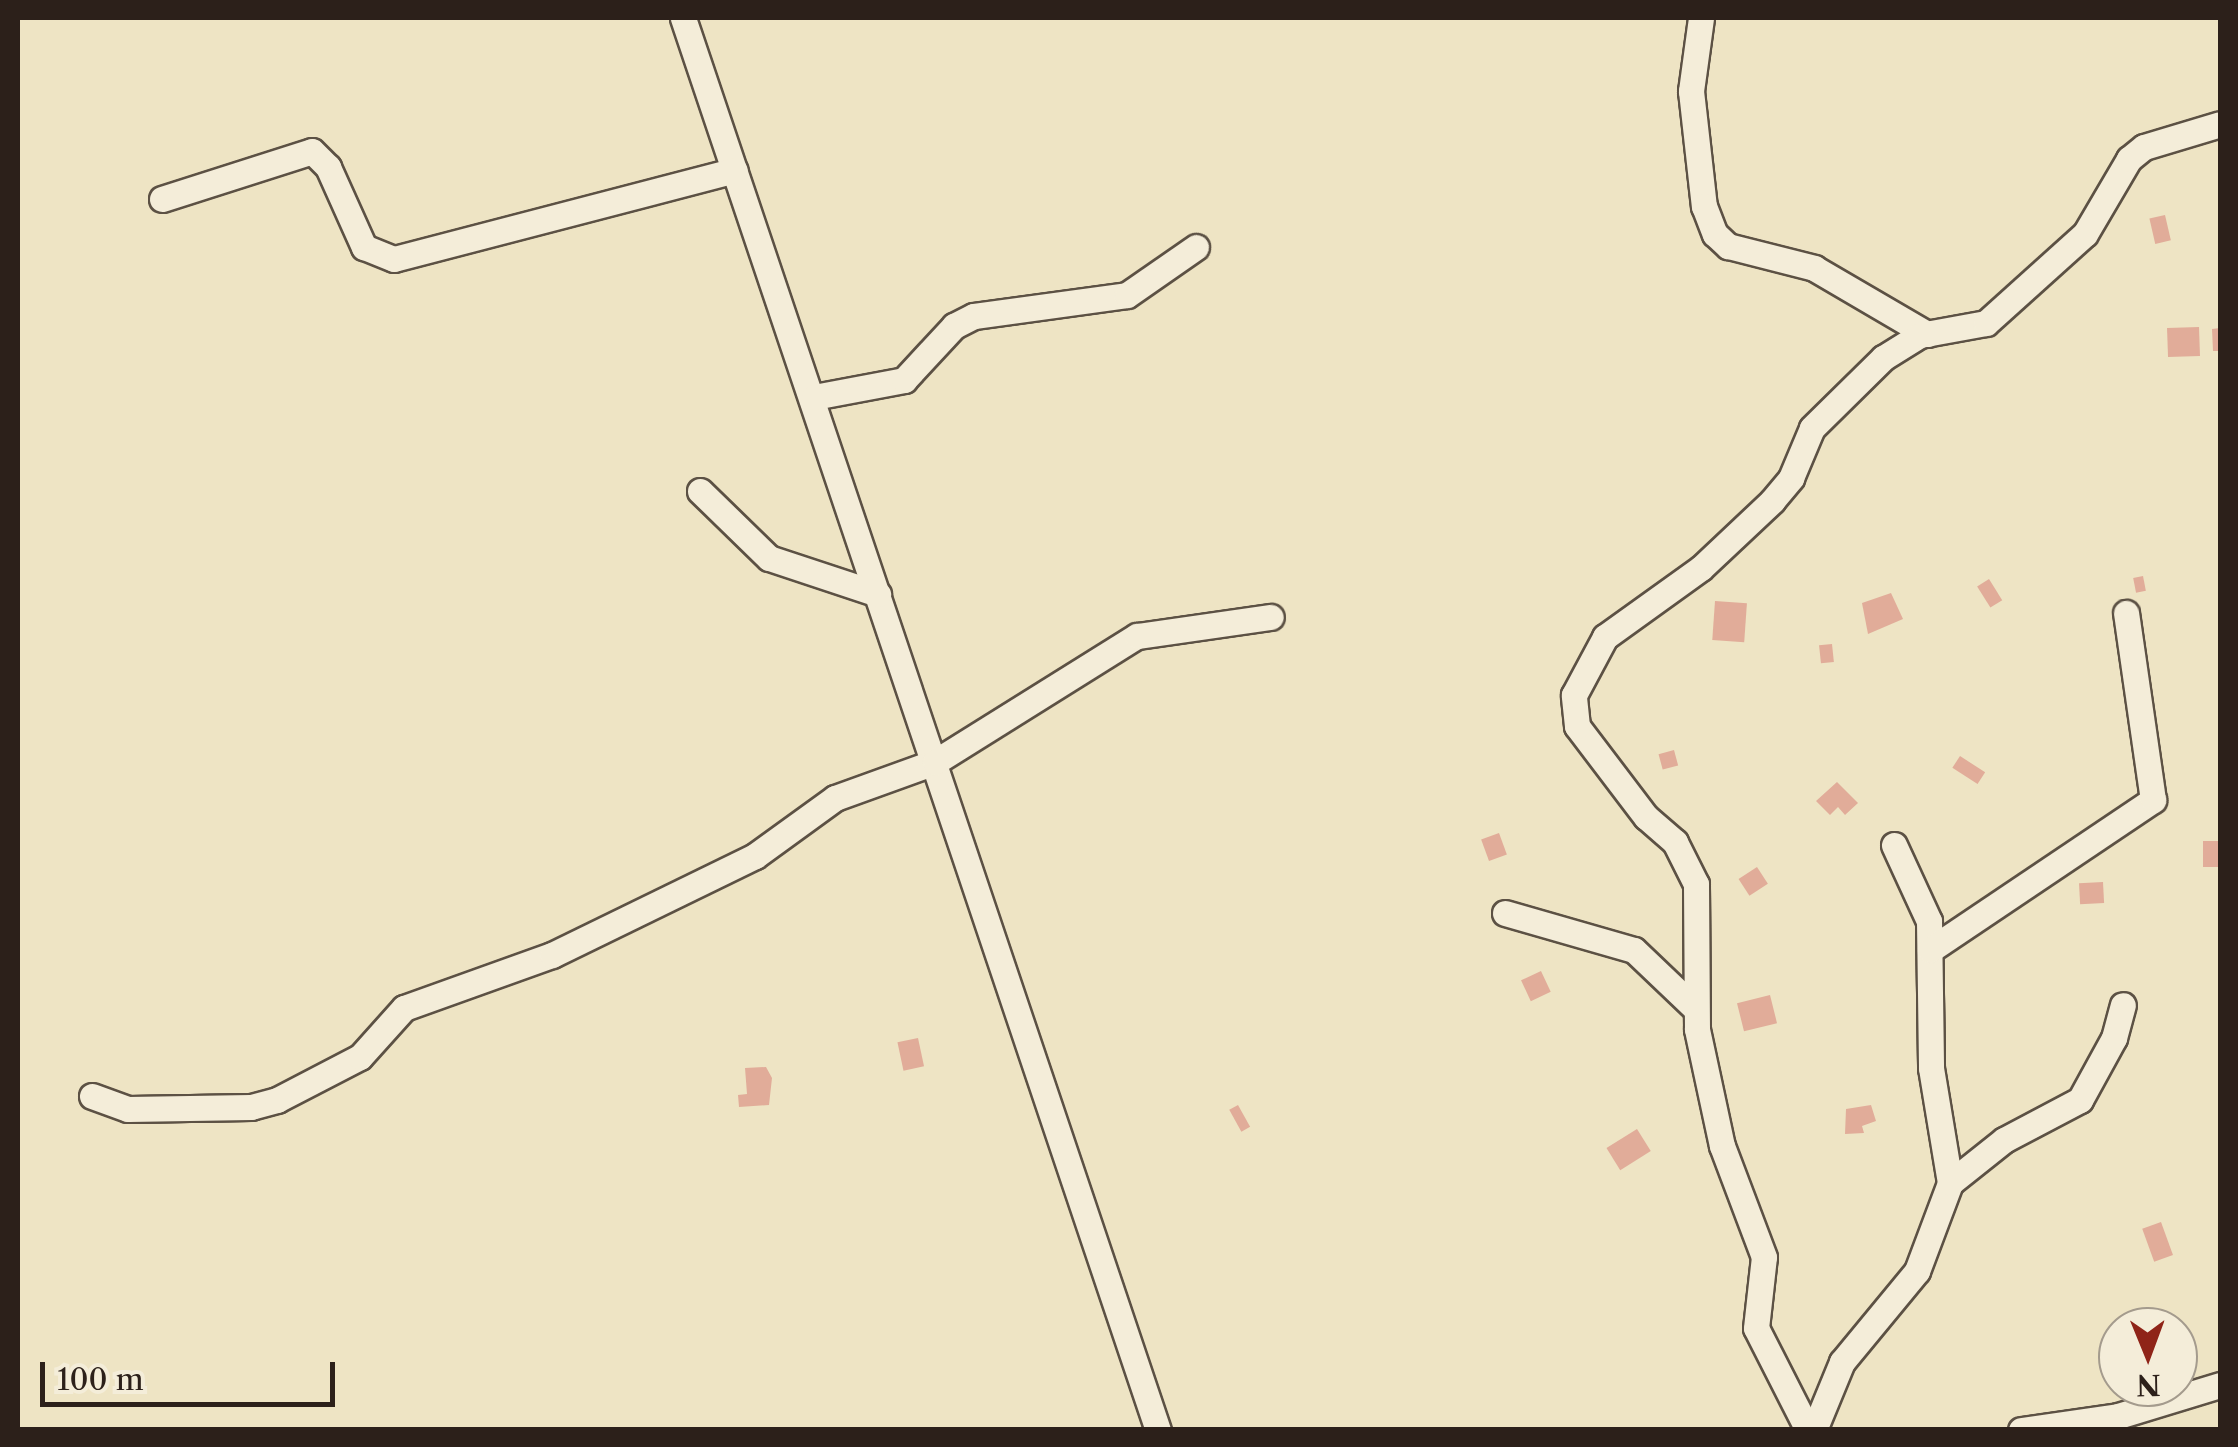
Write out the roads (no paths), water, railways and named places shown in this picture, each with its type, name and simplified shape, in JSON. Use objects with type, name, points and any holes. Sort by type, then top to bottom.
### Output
[{"type":"street","points":[[683,18],[814,396],[1158,1430]]},
{"type":"street","points":[[1701,18],[1691,91],[1704,206],[1715,234],[1728,246],[1814,268],[1927,334]]},
{"type":"street","points":[[1811,1430],[1756,1328],[1764,1257],[1722,1146],[1695,1008],[1696,884],[1675,842],[1646,817],[1578,726],[1573,707],[1580,679],[1618,624],[1701,568],[1772,501],[1828,410],[1902,343],[1986,323],[2084,234],[2129,159],[2144,148],[2220,124]]},
{"type":"street","points":[[162,199],[312,151],[328,167],[364,247],[394,259],[735,170]]},
{"type":"street","points":[[814,396],[904,380],[954,326],[974,316],[1128,296],[1196,247]]},
{"type":"street","points":[[700,491],[769,558],[878,594]]},
{"type":"street","points":[[1930,950],[2153,800],[2126,613]]},
{"type":"street","points":[[92,1096],[128,1109],[251,1107],[277,1100],[360,1057],[404,1008],[552,955],[778,844],[835,798],[935,762],[1137,636],[1271,617]]},
{"type":"street","points":[[1811,1430],[1842,1362],[1917,1270],[1950,1183],[1930,1068],[1930,950],[1926,912],[1894,845]]},
{"type":"street","points":[[1505,913],[1634,950],[1695,1008]]},
{"type":"street","points":[[1950,1183],[2004,1140],[2080,1100],[2114,1038],[2123,1005]]},
{"type":"street","points":[[2021,1430],[2118,1416],[2220,1385]]}]
